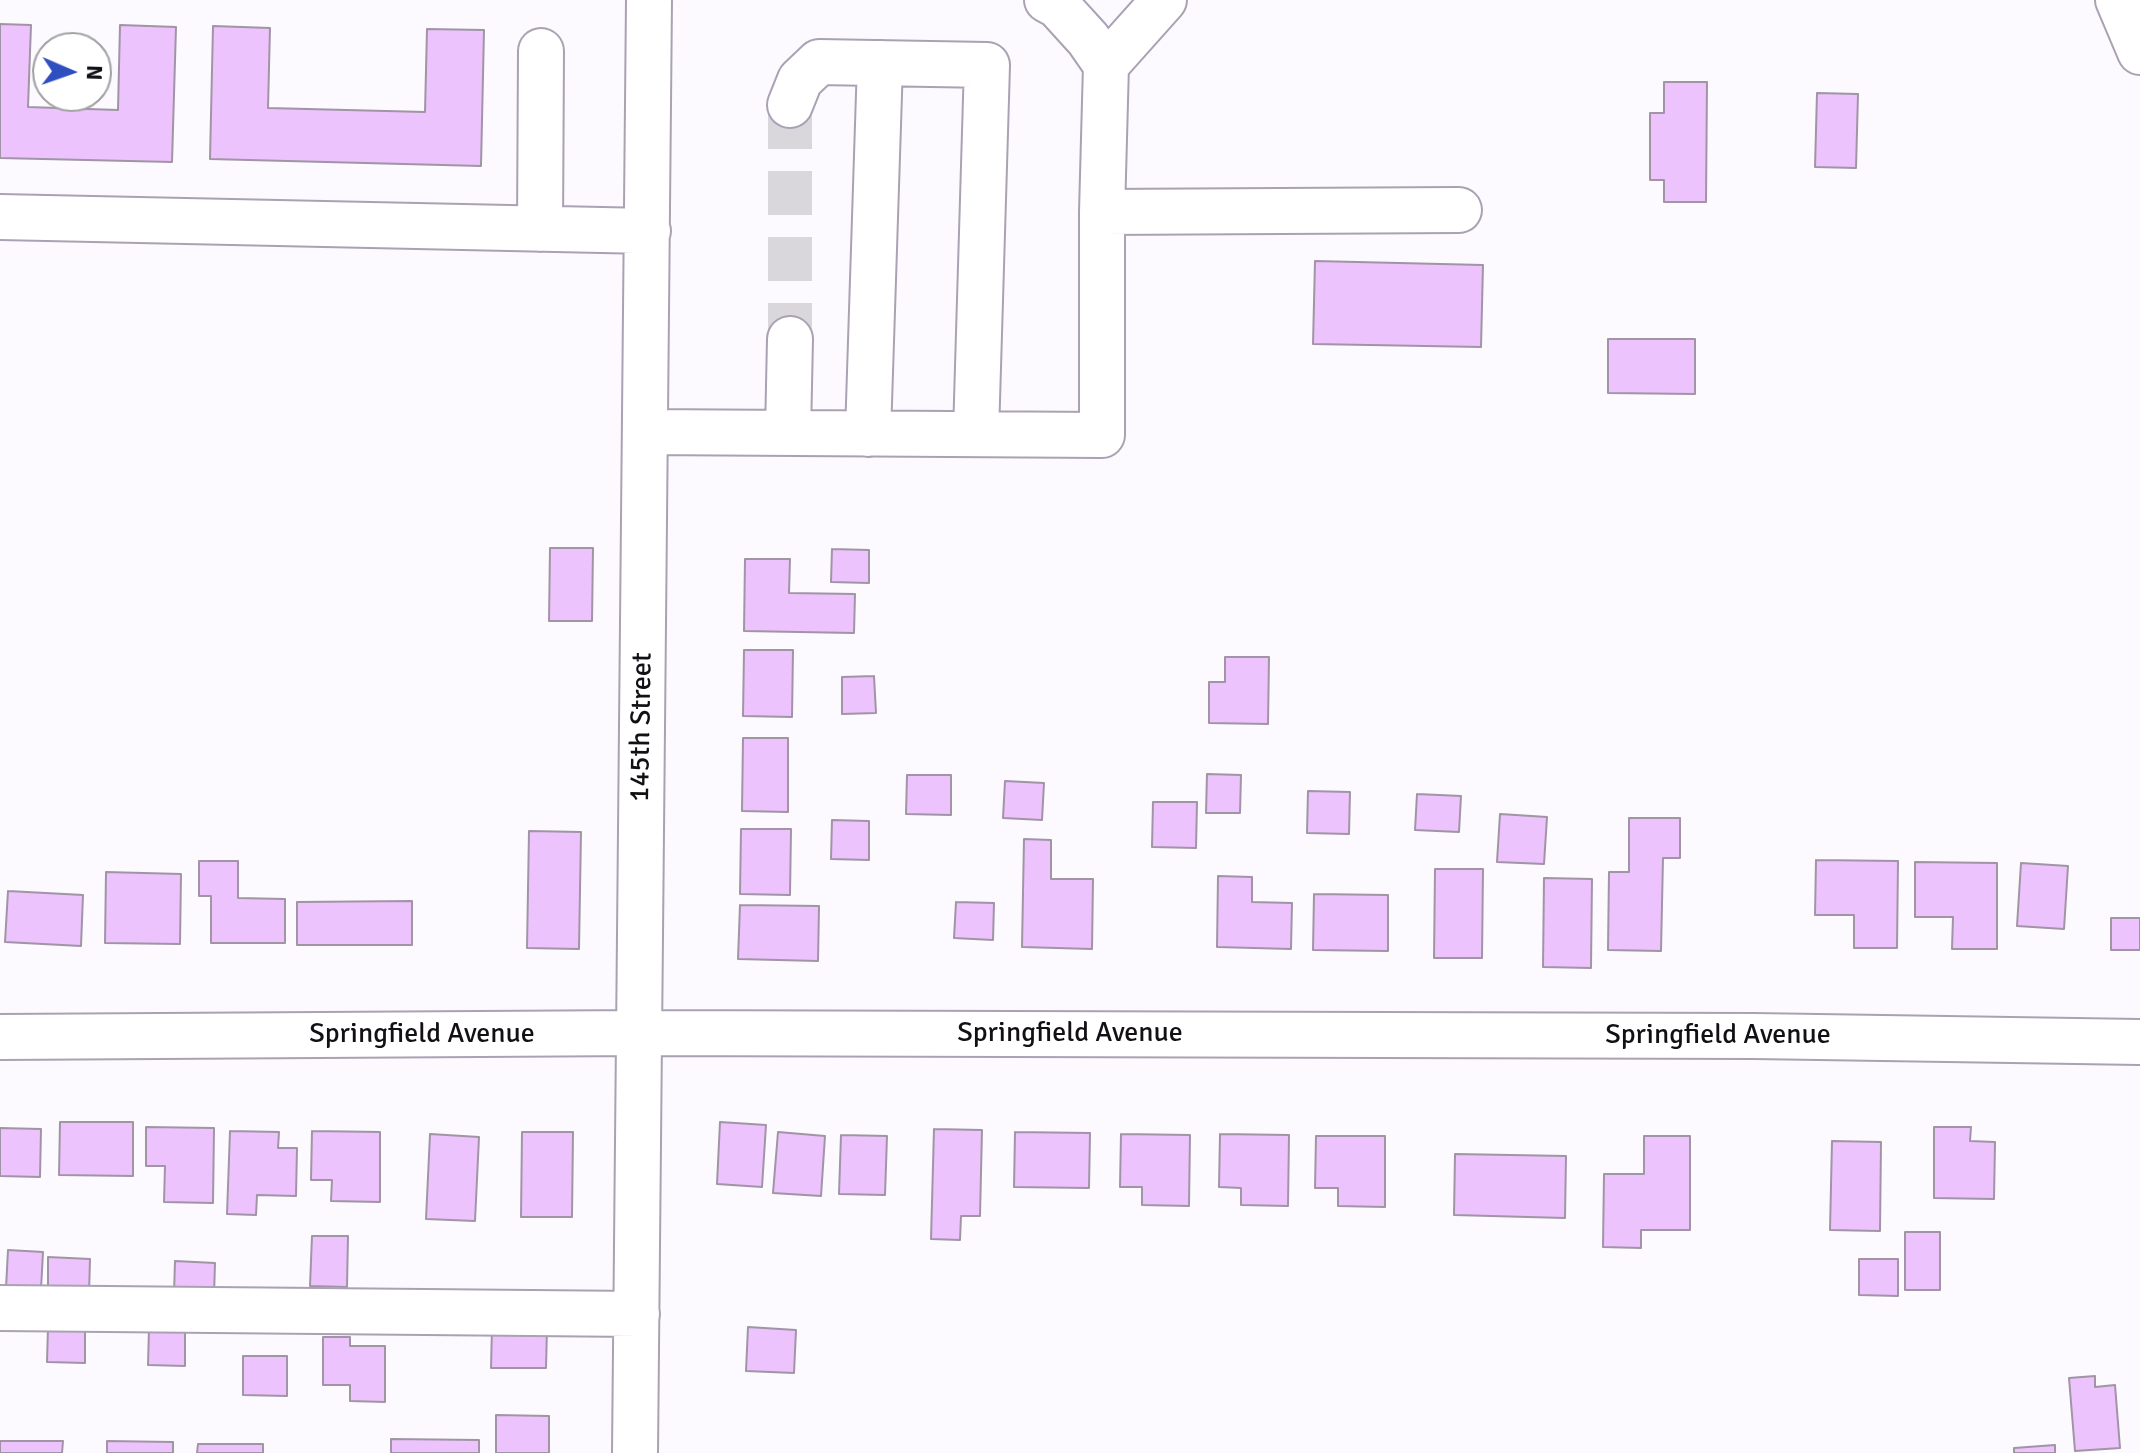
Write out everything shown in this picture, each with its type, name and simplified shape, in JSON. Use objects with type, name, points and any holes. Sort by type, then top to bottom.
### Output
[{"type":"street","name":"145th Street","points":[[635,1453],[649,0]]},
{"type":"street","points":[[645,432],[1102,435],[1102,212],[1106,65],[1088,39],[1058,6],[1047,0]]},
{"type":"street","points":[[1106,65],[1164,0]]},
{"type":"street","points":[[2118,0],[2140,52]]},
{"type":"street","points":[[540,229],[541,51]]},
{"type":"street","points":[[790,105],[800,80],[819,62],[987,65],[976,434]]},
{"type":"street","points":[[868,434],[880,63]]},
{"type":"street","points":[[1102,212],[1459,210]]},
{"type":"street","points":[[0,217],[648,231]]},
{"type":"street","points":[[788,433],[790,339]]},
{"type":"street","name":"Springfield Avenue","points":[[0,1037],[639,1033],[1738,1036],[2140,1042]]},
{"type":"street","points":[[0,1308],[637,1314]]},
{"type":"building","points":[[0,24],[31,25],[28,107],[32,107],[32,112],[118,110],[120,25],[176,27],[172,162],[0,158]]},
{"type":"building","points":[[213,26],[270,28],[268,108],[425,112],[427,29],[484,30],[481,166],[210,159]]},
{"type":"building","points":[[1664,82],[1707,82],[1706,202],[1664,202],[1664,180],[1650,180],[1650,113],[1664,113]]},
{"type":"building","points":[[1817,93],[1858,94],[1856,168],[1815,167]]},
{"type":"building","points":[[1315,261],[1483,265],[1481,347],[1313,344]]},
{"type":"building","points":[[1608,339],[1695,339],[1695,394],[1608,393]]},
{"type":"building","points":[[550,548],[593,548],[592,621],[549,621]]},
{"type":"building","points":[[832,549],[869,550],[869,583],[831,582]]},
{"type":"building","points":[[745,559],[790,559],[789,593],[855,594],[854,633],[744,631]]},
{"type":"building","points":[[744,650],[793,650],[792,717],[743,716]]},
{"type":"building","points":[[1225,657],[1269,657],[1268,724],[1209,723],[1209,682],[1225,682]]},
{"type":"building","points":[[874,676],[876,713],[842,714],[842,677]]},
{"type":"building","points":[[743,738],[788,738],[788,812],[742,811]]},
{"type":"building","points":[[1207,774],[1241,775],[1240,813],[1206,813]]},
{"type":"building","points":[[907,775],[951,775],[951,815],[906,814]]},
{"type":"building","points":[[1005,781],[1044,783],[1042,820],[1003,818]]},
{"type":"building","points":[[1308,791],[1350,792],[1349,834],[1307,833]]},
{"type":"building","points":[[1417,794],[1461,796],[1459,832],[1415,830]]},
{"type":"building","points":[[1153,802],[1197,802],[1196,848],[1152,847]]},
{"type":"building","points":[[1500,814],[1547,817],[1544,864],[1497,862]]},
{"type":"building","points":[[1629,818],[1680,818],[1680,858],[1663,858],[1661,951],[1608,950],[1609,872],[1629,872]]},
{"type":"building","points":[[832,820],[869,821],[869,860],[831,859]]},
{"type":"building","points":[[741,829],[791,829],[790,895],[740,894]]},
{"type":"building","points":[[529,831],[581,832],[579,949],[527,948]]},
{"type":"building","points":[[1024,839],[1051,840],[1051,879],[1093,879],[1092,949],[1022,947]]},
{"type":"building","points":[[1816,860],[1898,861],[1897,948],[1854,948],[1854,915],[1815,915]]},
{"type":"building","points":[[199,861],[238,861],[238,898],[285,899],[285,943],[211,943],[211,896],[199,896]]},
{"type":"building","points":[[1915,862],[1997,863],[1997,949],[1952,949],[1953,917],[1915,917]]},
{"type":"building","points":[[2021,863],[2068,866],[2064,929],[2017,926]]},
{"type":"building","points":[[1435,869],[1483,869],[1482,958],[1434,958]]},
{"type":"building","points":[[106,872],[181,874],[180,944],[105,943]]},
{"type":"building","points":[[1218,876],[1252,877],[1252,902],[1292,903],[1291,949],[1217,947]]},
{"type":"building","points":[[1544,878],[1592,879],[1591,968],[1543,967]]},
{"type":"building","points":[[8,891],[83,895],[81,946],[5,942]]},
{"type":"building","points":[[1314,894],[1388,895],[1388,951],[1313,950]]},
{"type":"building","points":[[412,901],[412,945],[297,945],[297,902]]},
{"type":"building","points":[[956,902],[994,903],[993,940],[954,938]]},
{"type":"building","points":[[740,905],[819,906],[818,961],[738,959]]},
{"type":"building","points":[[2111,918],[2140,918],[2140,950],[2111,950]]},
{"type":"building","points":[[60,1122],[133,1122],[133,1176],[59,1175]]},
{"type":"building","points":[[720,1122],[766,1125],[762,1187],[717,1184]]},
{"type":"building","points":[[146,1127],[214,1128],[213,1203],[164,1202],[165,1166],[146,1166]]},
{"type":"building","points":[[1934,1127],[1971,1127],[1970,1141],[1995,1142],[1994,1199],[1934,1198]]},
{"type":"building","points":[[0,1128],[41,1129],[40,1177],[0,1176]]},
{"type":"building","points":[[934,1129],[982,1130],[980,1216],[961,1216],[960,1240],[931,1239]]},
{"type":"building","points":[[230,1131],[279,1132],[278,1148],[297,1148],[296,1196],[257,1195],[256,1215],[227,1214]]},
{"type":"building","points":[[312,1131],[380,1132],[380,1202],[331,1201],[332,1180],[311,1180]]},
{"type":"building","points":[[522,1132],[573,1132],[572,1217],[521,1217]]},
{"type":"building","points":[[778,1132],[825,1136],[821,1196],[773,1193]]},
{"type":"building","points":[[1015,1132],[1090,1133],[1089,1188],[1014,1187]]},
{"type":"building","points":[[430,1134],[479,1137],[475,1221],[426,1219]]},
{"type":"building","points":[[1121,1134],[1190,1135],[1189,1206],[1142,1205],[1142,1187],[1120,1187]]},
{"type":"building","points":[[1220,1134],[1289,1135],[1288,1206],[1241,1205],[1241,1188],[1219,1187]]},
{"type":"building","points":[[841,1135],[887,1136],[885,1195],[839,1194]]},
{"type":"building","points":[[1316,1136],[1385,1136],[1385,1207],[1338,1206],[1338,1188],[1315,1188]]},
{"type":"building","points":[[1644,1136],[1690,1136],[1690,1230],[1641,1230],[1641,1248],[1603,1247],[1604,1174],[1644,1174]]},
{"type":"building","points":[[1832,1141],[1881,1142],[1880,1231],[1830,1230]]},
{"type":"building","points":[[1455,1154],[1566,1156],[1565,1218],[1454,1215]]},
{"type":"building","points":[[1905,1232],[1940,1232],[1940,1290],[1905,1290]]},
{"type":"building","points":[[312,1236],[348,1236],[347,1287],[310,1286]]},
{"type":"building","points":[[8,1250],[43,1252],[41,1289],[6,1288]]},
{"type":"building","points":[[48,1257],[90,1259],[89,1294],[48,1293]]},
{"type":"building","points":[[1859,1259],[1898,1259],[1898,1296],[1859,1295]]},
{"type":"building","points":[[175,1261],[215,1263],[214,1295],[174,1293]]},
{"type":"building","points":[[48,1327],[85,1327],[85,1363],[47,1362]]},
{"type":"building","points":[[492,1327],[547,1328],[546,1368],[491,1368]]},
{"type":"building","points":[[748,1327],[796,1330],[794,1373],[746,1371]]},
{"type":"building","points":[[149,1328],[185,1328],[185,1366],[148,1365]]},
{"type":"building","points":[[323,1337],[350,1337],[350,1346],[385,1346],[385,1402],[350,1401],[350,1385],[323,1385]]},
{"type":"building","points":[[243,1356],[287,1356],[287,1396],[243,1395]]},
{"type":"building","points":[[2095,1376],[2095,1387],[2115,1385],[2120,1448],[2075,1451],[2069,1378]]},
{"type":"building","points":[[496,1415],[549,1416],[549,1453],[496,1453]]},
{"type":"building","points":[[391,1439],[479,1440],[479,1453],[391,1453]]},
{"type":"building","points":[[0,1441],[63,1441],[62,1453],[0,1453]]},
{"type":"building","points":[[107,1441],[173,1442],[173,1453],[107,1453]]},
{"type":"building","points":[[198,1444],[263,1444],[263,1453],[197,1453]]},
{"type":"building","points":[[2055,1445],[2055,1453],[2014,1453],[2014,1448]]},
{"type":"tunnel","points":[[790,105],[790,339]]}]
